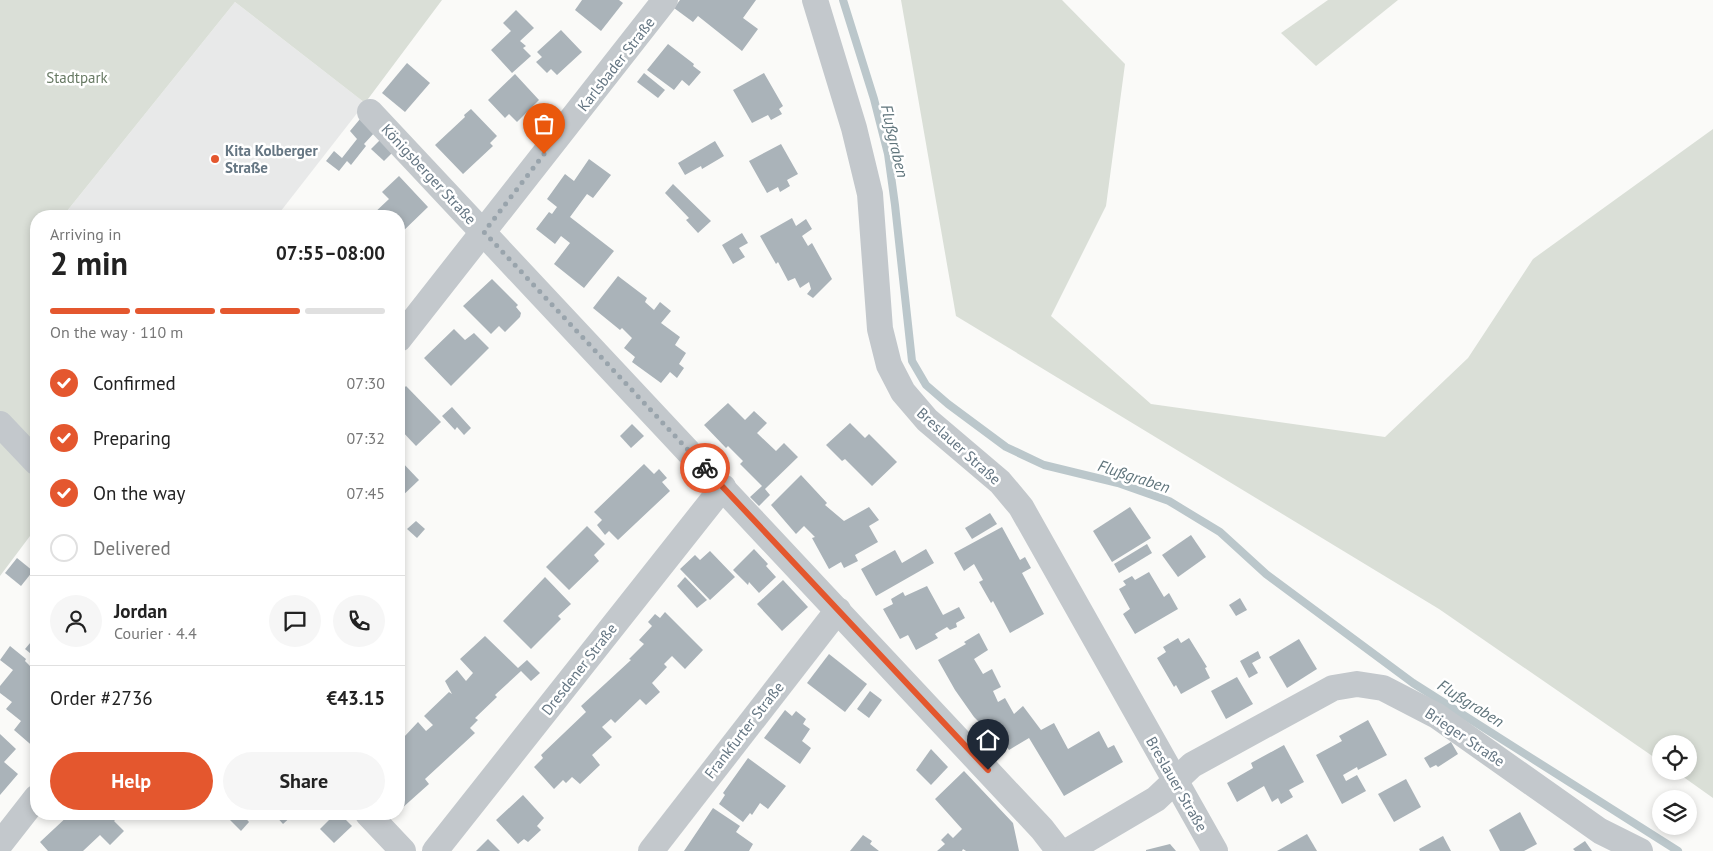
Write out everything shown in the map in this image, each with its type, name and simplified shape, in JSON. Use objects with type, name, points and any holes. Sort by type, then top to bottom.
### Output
[{"type":"street","name":"Karlsbader Straße","points":[[405,331],[666,0]]},
{"type":"street","name":"Breslauer Straße","points":[[815,0],[854,128],[870,194],[880,328],[889,365],[903,392],[927,420],[1000,482],[1021,507],[1215,851]]},
{"type":"street","name":"Königsberger Straße","points":[[370,112],[1036,822],[1059,851]]},
{"type":"street","points":[[0,424],[30,456]]},
{"type":"street","name":"Dresdener Straße","points":[[435,851],[723,487]]},
{"type":"street","name":"Frankfurter Straße","points":[[651,851],[838,610]]},
{"type":"street","name":"Brieger Straße","points":[[1175,780],[1192,765],[1333,688],[1357,684],[1383,688],[1437,716],[1600,831],[1640,851]]},
{"type":"street","points":[[1068,851],[1156,800],[1175,780]]},
{"type":"street","points":[[0,844],[30,806]]},
{"type":"street","points":[[374,820],[403,851]]},
{"type":"shaded area","name":"Kita Kolberger Straße","points":[[235,2],[365,103],[282,210],[68,210]]},
{"type":"green space","name":"Stadtpark","points":[[0,0],[442,0],[365,103],[235,2],[68,210],[30,210],[30,536],[0,576]]},
{"type":"green space","points":[[901,0],[1062,0],[1125,64],[1106,206],[1051,316],[1151,404],[1385,437],[1468,358],[1533,259],[1713,129],[1713,798],[1688,780],[1697,780],[1697,735],[1652,735],[1652,756],[1439,609],[956,316]]},
{"type":"green space","points":[[1328,0],[1398,0],[1316,66],[1281,33]]},
{"type":"building","points":[[582,0],[619,0],[623,3],[601,31],[575,10]]},
{"type":"building","points":[[680,0],[756,0],[743,18],[758,29],[742,51],[698,16],[693,22],[674,8]]},
{"type":"building","points":[[516,10],[534,28],[520,41],[526,46],[523,48],[531,56],[512,73],[491,50],[511,31],[503,23]]},
{"type":"building","points":[[561,30],[582,52],[557,75],[551,69],[547,73],[536,62],[542,57],[537,52]]},
{"type":"building","points":[[668,44],[694,64],[693,66],[701,72],[689,86],[682,80],[674,90],[647,70]]},
{"type":"building","points":[[407,63],[430,83],[405,112],[382,93]]},
{"type":"building","points":[[644,73],[665,90],[658,98],[637,82]]},
{"type":"building","points":[[764,73],[783,106],[779,109],[782,114],[771,120],[768,115],[752,123],[733,90]]},
{"type":"building","points":[[515,74],[539,100],[517,122],[509,114],[505,118],[488,100]]},
{"type":"building","points":[[471,109],[497,136],[490,143],[493,146],[463,174],[435,145]]},
{"type":"building","points":[[360,119],[375,132],[364,144],[366,146],[351,165],[347,161],[339,171],[326,161],[334,151],[342,158],[357,139],[350,131]]},
{"type":"building","points":[[380,140],[393,152],[384,161],[371,149]]},
{"type":"building","points":[[715,141],[724,156],[702,169],[701,166],[685,175],[678,163]]},
{"type":"building","points":[[781,144],[798,174],[787,180],[790,186],[780,192],[778,187],[767,193],[749,161]]},
{"type":"building","points":[[589,159],[611,175],[593,198],[587,194],[570,217],[614,251],[584,288],[554,264],[570,243],[561,236],[555,244],[536,229],[549,212],[552,214],[557,207],[547,199],[565,174],[574,181]]},
{"type":"building","points":[[399,176],[428,207],[405,229],[405,210],[377,210],[389,199],[382,192]]},
{"type":"building","points":[[673,184],[711,221],[698,233],[686,220],[689,218],[665,193]]},
{"type":"building","points":[[792,218],[796,226],[806,219],[812,229],[802,236],[808,246],[812,243],[832,279],[813,298],[807,294],[811,289],[809,282],[800,288],[795,278],[788,281],[778,262],[776,264],[760,236]]},
{"type":"building","points":[[742,233],[748,243],[739,248],[745,257],[733,264],[722,245]]},
{"type":"building","points":[[618,276],[647,298],[645,302],[654,310],[660,302],[671,311],[661,323],[680,337],[675,345],[686,353],[679,364],[684,368],[677,378],[670,372],[661,383],[632,362],[635,357],[624,348],[632,338],[622,328],[620,330],[593,308]]},
{"type":"building","points":[[492,279],[518,305],[516,307],[521,313],[520,317],[505,332],[499,326],[491,334],[463,306]]},
{"type":"building","points":[[454,329],[465,340],[474,333],[489,348],[451,386],[424,358]]},
{"type":"building","points":[[405,387],[441,422],[416,446],[405,434]]},
{"type":"building","points":[[728,403],[745,420],[754,411],[767,423],[757,433],[776,451],[784,443],[798,457],[765,489],[770,495],[759,506],[750,497],[762,486],[740,464],[743,461],[728,446],[726,448],[704,425]]},
{"type":"building","points":[[452,407],[471,428],[464,435],[457,427],[455,430],[442,416]]},
{"type":"building","points":[[850,423],[865,438],[869,434],[897,462],[872,486],[845,459],[842,461],[826,445]]},
{"type":"building","points":[[632,424],[644,436],[631,448],[620,436]]},
{"type":"building","points":[[644,464],[654,474],[659,469],[667,478],[662,482],[670,491],[618,540],[609,531],[605,535],[597,525],[602,520],[594,512]]},
{"type":"building","points":[[405,465],[419,480],[405,493]]},
{"type":"building","points":[[801,475],[827,503],[825,505],[844,521],[869,507],[879,520],[869,526],[878,542],[855,555],[858,561],[844,568],[841,562],[829,569],[812,538],[815,537],[804,526],[796,534],[771,505]]},
{"type":"building","points":[[1130,507],[1151,538],[1112,562],[1093,531]]},
{"type":"building","points":[[990,513],[997,524],[972,539],[965,528]]},
{"type":"building","points":[[416,521],[425,529],[417,538],[407,529]]},
{"type":"building","points":[[587,526],[605,544],[594,555],[599,561],[569,590],[546,567]]},
{"type":"building","points":[[1002,527],[1020,560],[1025,557],[1031,568],[1022,573],[1044,614],[1010,633],[993,601],[991,603],[979,582],[983,580],[974,564],[964,571],[954,553]]},
{"type":"building","points":[[1191,535],[1206,557],[1178,577],[1162,555]]},
{"type":"building","points":[[1147,544],[1152,553],[1119,573],[1114,564]]},
{"type":"building","points":[[754,549],[768,564],[766,566],[776,577],[759,593],[749,582],[748,585],[733,570]]},
{"type":"building","points":[[926,549],[934,563],[876,596],[861,569],[895,550],[902,563]]},
{"type":"building","points":[[710,551],[735,577],[710,600],[680,569],[695,555],[700,560]]},
{"type":"building","points":[[17,558],[30,569],[30,575],[21,586],[5,573]]},
{"type":"building","points":[[1149,572],[1164,597],[1169,593],[1178,609],[1135,634],[1123,614],[1130,609],[1119,589],[1126,585],[1123,581],[1132,576],[1135,580]]},
{"type":"building","points":[[545,577],[571,604],[558,616],[561,619],[531,649],[503,621]]},
{"type":"building","points":[[685,577],[707,600],[697,608],[677,586]]},
{"type":"building","points":[[783,580],[808,607],[782,631],[757,604]]},
{"type":"building","points":[[927,586],[943,615],[959,607],[965,618],[956,623],[957,627],[950,630],[947,627],[935,634],[938,638],[916,650],[908,635],[900,639],[883,609],[893,604],[891,599],[903,592],[905,596]]},
{"type":"building","points":[[1240,598],[1247,610],[1236,616],[1229,605]]},
{"type":"building","points":[[665,612],[703,650],[685,669],[672,656],[664,664],[667,667],[652,683],[660,692],[646,705],[640,699],[615,723],[611,719],[602,727],[612,737],[592,755],[600,765],[580,784],[572,777],[566,783],[563,780],[554,789],[534,767],[543,758],[541,755],[586,712],[581,706],[631,660],[629,659],[644,644],[639,640],[652,626],[648,622],[655,614],[660,618]]},
{"type":"building","points":[[979,633],[988,650],[974,659],[983,674],[992,669],[1001,687],[993,691],[998,702],[1005,698],[1014,714],[1023,706],[1041,730],[1054,723],[1068,749],[1099,731],[1108,748],[1114,745],[1123,762],[1064,796],[1029,738],[1009,750],[1007,747],[1005,748],[974,717],[955,690],[938,660],[966,644],[964,642]]},
{"type":"building","points":[[485,636],[518,668],[527,660],[540,673],[531,681],[521,671],[495,695],[497,697],[475,718],[478,720],[470,728],[475,733],[425,779],[429,784],[405,805],[405,736],[418,722],[426,731],[433,725],[424,716],[449,692],[452,694],[445,681],[457,670],[466,681],[473,673],[460,659]]},
{"type":"building","points":[[1178,638],[1181,643],[1189,638],[1207,667],[1205,668],[1210,678],[1181,694],[1176,685],[1174,687],[1157,658],[1166,652],[1163,647]]},
{"type":"building","points":[[1299,639],[1317,669],[1287,688],[1269,657]]},
{"type":"building","points":[[30,643],[30,653],[25,649]]},
{"type":"building","points":[[10,646],[26,659],[25,661],[30,666],[30,744],[14,730],[21,721],[6,709],[12,702],[0,693],[0,686],[13,670],[0,660]]},
{"type":"building","points":[[1258,651],[1261,658],[1252,663],[1258,673],[1249,678],[1240,661]]},
{"type":"building","points":[[829,654],[867,684],[845,712],[807,683]]},
{"type":"building","points":[[1237,677],[1253,704],[1226,719],[1211,691]]},
{"type":"building","points":[[870,691],[882,700],[869,718],[857,709]]},
{"type":"building","points":[[785,710],[792,716],[796,711],[806,719],[803,724],[810,729],[802,741],[811,748],[800,764],[764,738]]},
{"type":"building","points":[[1368,720],[1387,755],[1358,770],[1357,767],[1343,775],[1346,781],[1357,775],[1366,791],[1342,804],[1316,755],[1342,741],[1339,736]]},
{"type":"building","points":[[0,734],[16,749],[4,762],[18,774],[0,795]]},
{"type":"building","points":[[1451,742],[1458,754],[1438,767],[1436,765],[1430,768],[1424,758]]},
{"type":"building","points":[[1284,745],[1304,782],[1289,790],[1293,797],[1281,804],[1278,798],[1272,802],[1264,786],[1237,802],[1227,783],[1253,768],[1251,763]]},
{"type":"building","points":[[931,749],[948,767],[931,785],[916,770]]},
{"type":"building","points":[[748,758],[786,786],[768,809],[760,803],[752,815],[750,813],[743,822],[719,804],[725,795],[723,793]]},
{"type":"building","points":[[964,771],[1013,823],[1019,851],[966,851],[963,849],[962,851],[937,851],[945,844],[941,840],[948,833],[953,838],[962,829],[935,799]]},
{"type":"building","points":[[1406,779],[1421,807],[1394,822],[1378,794]]},
{"type":"building","points":[[523,795],[544,818],[537,826],[541,830],[528,842],[524,839],[518,844],[496,820]]},
{"type":"building","points":[[713,808],[740,826],[736,832],[753,844],[749,851],[684,851]]},
{"type":"building","points":[[1520,812],[1537,844],[1524,851],[1500,851],[1489,830]]},
{"type":"building","points":[[64,820],[115,820],[124,831],[110,845],[100,835],[83,851],[48,851],[40,842]]},
{"type":"building","points":[[230,820],[247,820],[249,822],[241,831]]},
{"type":"building","points":[[279,820],[287,820],[283,824]]},
{"type":"building","points":[[329,820],[346,820],[352,826],[334,843],[320,829]]},
{"type":"building","points":[[1307,834],[1317,851],[1277,851]]},
{"type":"building","points":[[863,835],[872,841],[870,844],[879,851],[850,851]]},
{"type":"building","points":[[1443,836],[1451,851],[1420,851],[1419,849]]},
{"type":"building","points":[[488,839],[500,851],[476,851]]},
{"type":"building","points":[[1585,841],[1592,851],[1575,851],[1573,849]]},
{"type":"building","points":[[1170,844],[1176,851],[1146,851],[1146,850]]},
{"type":"waterway","name":"Flußgraben","points":[[843,0],[874,99],[888,154],[912,361],[926,385],[948,404],[1006,447],[1044,465],[1118,483],[1169,501],[1220,532],[1266,574],[1413,683],[1678,851]]},
{"type":"way so far","points":[[544,154],[484,232],[705,468]]},
{"type":"place","name":"Kita Kolberger Straße","points":[[215,159]]},
{"type":"route","points":[[705,468],[988,770]]}]
